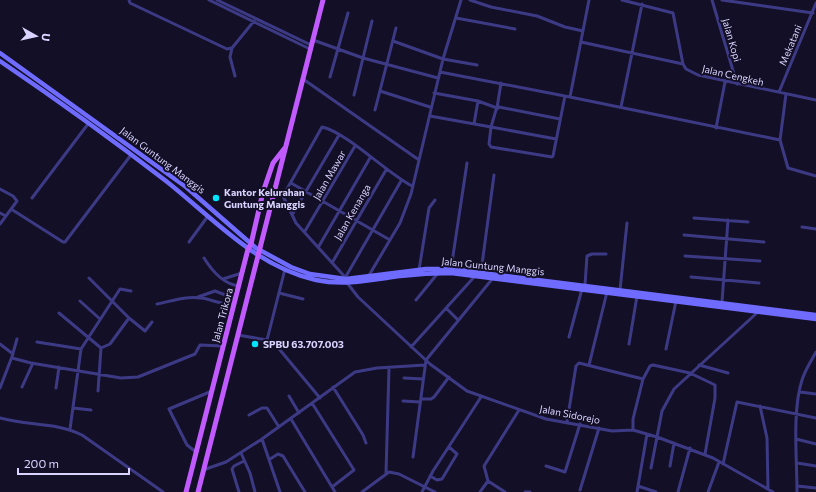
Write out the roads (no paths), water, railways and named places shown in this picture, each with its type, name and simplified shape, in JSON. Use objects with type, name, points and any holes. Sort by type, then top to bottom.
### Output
[{"type":"main road","name":"Jalan Trikora","points":[[198,492],[323,0]]},
{"type":"main road","name":"Jalan Trikora","points":[[186,491],[263,192],[273,163],[286,147]]},
{"type":"main road","points":[[273,163],[277,163],[281,166]]},
{"type":"main road","points":[[186,491],[193,492]]},
{"type":"street","points":[[129,0],[130,3],[226,49],[232,48]]},
{"type":"street","points":[[209,0],[310,47]]},
{"type":"street","points":[[217,0],[254,21]]},
{"type":"street","points":[[368,279],[405,211],[430,116],[430,107],[461,0]]},
{"type":"street","points":[[470,0],[538,16],[565,27],[583,31]]},
{"type":"street","points":[[570,97],[589,0]]},
{"type":"street","points":[[622,0],[636,1],[674,14],[683,64]]},
{"type":"street","name":"Jalan Kopi","points":[[712,0],[737,84]]},
{"type":"street","points":[[722,0],[813,13]]},
{"type":"street","name":"Mekatani","points":[[779,92],[816,3]]},
{"type":"street","points":[[621,107],[642,4]]},
{"type":"street","points":[[330,77],[348,13]]},
{"type":"street","points":[[456,18],[515,29]]},
{"type":"street","points":[[235,76],[230,57],[232,48],[254,21]]},
{"type":"street","points":[[354,95],[372,21]]},
{"type":"street","points":[[375,110],[388,65],[396,28]]},
{"type":"street","points":[[313,40],[339,48],[363,58],[438,78]]},
{"type":"street","points":[[393,41],[443,59],[477,65]]},
{"type":"street","name":"Jalan Cengkeh","points":[[581,42],[683,64],[686,69],[698,75],[725,82],[816,100]]},
{"type":"street","name":"Jalan Guntung Manggis","points":[[0,53],[186,187],[258,256],[284,270],[316,280],[368,279],[438,273],[475,276],[620,290],[759,311],[816,315]]},
{"type":"street","name":"Jalan Guntung Manggis","points":[[0,62],[131,155],[250,247],[303,272],[346,280]]},
{"type":"street","points":[[440,72],[780,140]]},
{"type":"street","points":[[303,79],[419,160]]},
{"type":"street","points":[[716,128],[725,82]]},
{"type":"street","points":[[501,83],[497,108],[491,127],[490,147],[551,158],[553,156],[565,96]]},
{"type":"street","points":[[39,89],[42,84]]},
{"type":"street","points":[[380,91],[430,107]]},
{"type":"street","points":[[434,93],[478,101],[497,108],[560,119]]},
{"type":"street","points":[[786,94],[780,140],[789,169],[816,176]]},
{"type":"street","points":[[474,124],[478,101]]},
{"type":"street","points":[[430,116],[556,139]]},
{"type":"street","points":[[32,198],[88,124]]},
{"type":"street","points":[[390,240],[307,191],[290,183],[322,127],[339,135],[401,181],[412,186]]},
{"type":"street","points":[[292,215],[339,135]]},
{"type":"street","name":"Jalan Mawar","points":[[305,231],[355,146]]},
{"type":"street","points":[[11,209],[65,242],[131,155]]},
{"type":"street","points":[[319,246],[370,158]]},
{"type":"street","points":[[451,269],[467,163]]},
{"type":"street","name":"Jalan Kenanga","points":[[332,263],[386,170]]},
{"type":"street","points":[[481,272],[494,175]]},
{"type":"street","points":[[346,280],[401,181]]},
{"type":"street","name":"Jalan Sidorejo","points":[[290,183],[282,195],[292,215],[319,246],[358,297],[426,360],[467,391],[546,419],[612,430],[633,430],[657,437],[705,454],[772,492]]},
{"type":"street","points":[[0,189],[13,196],[17,202],[0,224]]},
{"type":"street","points":[[419,270],[429,208],[435,200]]},
{"type":"street","points":[[0,213],[6,216]]},
{"type":"street","points":[[189,242],[208,216]]},
{"type":"street","points":[[694,218],[748,222]]},
{"type":"street","points":[[722,302],[728,220]]},
{"type":"street","points":[[620,290],[627,223]]},
{"type":"street","points":[[802,226],[816,230]]},
{"type":"street","points":[[684,235],[764,242]]},
{"type":"street","points":[[569,337],[583,287],[587,256],[592,254],[606,254]]},
{"type":"street","points":[[685,256],[760,261]]},
{"type":"street","points":[[204,258],[212,270],[230,285],[239,286]]},
{"type":"street","name":"Jalan Guntung Manggis","points":[[368,279],[419,270],[451,269],[481,272],[541,282]]},
{"type":"street","points":[[267,340],[284,270]]},
{"type":"street","points":[[223,279],[242,273]]},
{"type":"street","points":[[416,300],[438,273]]},
{"type":"street","points":[[411,347],[475,276]]},
{"type":"street","points":[[691,277],[759,283]]},
{"type":"street","points":[[89,278],[129,318],[145,331],[152,322]]},
{"type":"street","points":[[413,456],[426,360],[493,278]]},
{"type":"street","name":"Jalan Guntung Manggis","points":[[583,287],[607,292],[676,301],[722,302],[790,313],[816,320]]},
{"type":"street","points":[[70,429],[81,349],[120,289],[131,291]]},
{"type":"street","points":[[196,298],[215,291],[236,300]]},
{"type":"street","points":[[589,365],[607,292]]},
{"type":"street","points":[[279,293],[303,299]]},
{"type":"street","points":[[629,344],[637,296]]},
{"type":"street","points":[[157,304],[186,297],[228,304],[236,300]]},
{"type":"street","points":[[80,301],[100,319]]},
{"type":"street","points":[[666,349],[676,301]]},
{"type":"street","points":[[446,308],[458,320]]},
{"type":"street","points":[[651,468],[663,406],[674,389],[699,365],[754,318],[759,311]]},
{"type":"street","points":[[59,313],[102,348]]},
{"type":"street","points":[[102,348],[110,344],[129,318]]},
{"type":"street","points":[[238,335],[267,340],[275,344],[320,398]]},
{"type":"street","points":[[0,388],[12,358],[17,339]]},
{"type":"street","points":[[37,342],[81,349]]},
{"type":"street","points":[[0,344],[13,353]]},
{"type":"street","points":[[12,358],[121,378],[138,377],[195,354],[200,345],[223,346]]},
{"type":"street","points":[[98,390],[102,348]]},
{"type":"street","points":[[797,492],[797,414],[802,380],[816,352]]},
{"type":"street","points":[[22,386],[33,363]]},
{"type":"street","points":[[567,422],[576,366],[579,363],[643,379]]},
{"type":"street","points":[[203,470],[226,462],[241,453],[291,419],[355,372],[425,365]]},
{"type":"street","points":[[633,430],[633,420],[643,379],[651,365],[690,373],[716,386],[705,454]]},
{"type":"street","points":[[699,365],[728,373]]},
{"type":"street","points":[[56,388],[59,367]]},
{"type":"street","points":[[386,473],[389,368]]},
{"type":"street","points":[[403,401],[420,401],[431,399],[449,377]]},
{"type":"street","points":[[404,378],[423,379]]},
{"type":"street","points":[[333,387],[361,430],[366,444]]},
{"type":"street","points":[[196,452],[187,445],[169,409],[212,391]]},
{"type":"street","points":[[800,392],[816,394]]},
{"type":"street","points":[[289,396],[299,413]]},
{"type":"street","points":[[422,492],[430,476],[481,396]]},
{"type":"street","points":[[723,464],[736,403],[739,402],[816,418]]},
{"type":"street","points":[[312,403],[354,470],[332,487]]},
{"type":"street","points":[[760,406],[767,438],[768,489]]},
{"type":"street","points":[[73,408],[91,410]]},
{"type":"street","points":[[249,415],[262,408],[267,408],[279,427]]},
{"type":"street","points":[[505,492],[488,481],[483,469],[519,410]]},
{"type":"street","points":[[0,418],[12,421],[55,425],[70,429],[82,435],[163,492]]},
{"type":"street","points":[[291,419],[335,492]]},
{"type":"street","points":[[546,466],[565,472],[580,424]]},
{"type":"street","points":[[580,490],[598,428]]},
{"type":"street","points":[[637,492],[647,434]]},
{"type":"street","points":[[262,439],[280,492]]},
{"type":"street","points":[[796,439],[816,444]]},
{"type":"street","points":[[670,466],[674,443]]},
{"type":"street","points":[[430,476],[437,480],[442,479],[450,468],[457,454],[449,447]]},
{"type":"street","points":[[678,492],[690,448]]},
{"type":"street","points":[[241,453],[250,473],[255,492]]},
{"type":"street","points":[[270,459],[278,454],[283,456],[305,492]]},
{"type":"street","points":[[239,492],[232,469],[234,466],[244,461]]},
{"type":"street","points":[[708,492],[719,462]]},
{"type":"street","points":[[797,463],[816,466]]},
{"type":"street","points":[[362,492],[386,473],[399,474],[435,492]]},
{"type":"street","points":[[480,492],[488,481]]},
{"type":"street","points":[[638,486],[656,492]]},
{"type":"street","points":[[797,486],[816,488]]},
{"type":"street","points":[[525,492],[530,492]]},
{"type":"place","name":"Kantor Kelurahan Guntung Manggis","points":[[216,198]]},
{"type":"place","name":"SPBU 63.707.003","points":[[255,344]]}]
